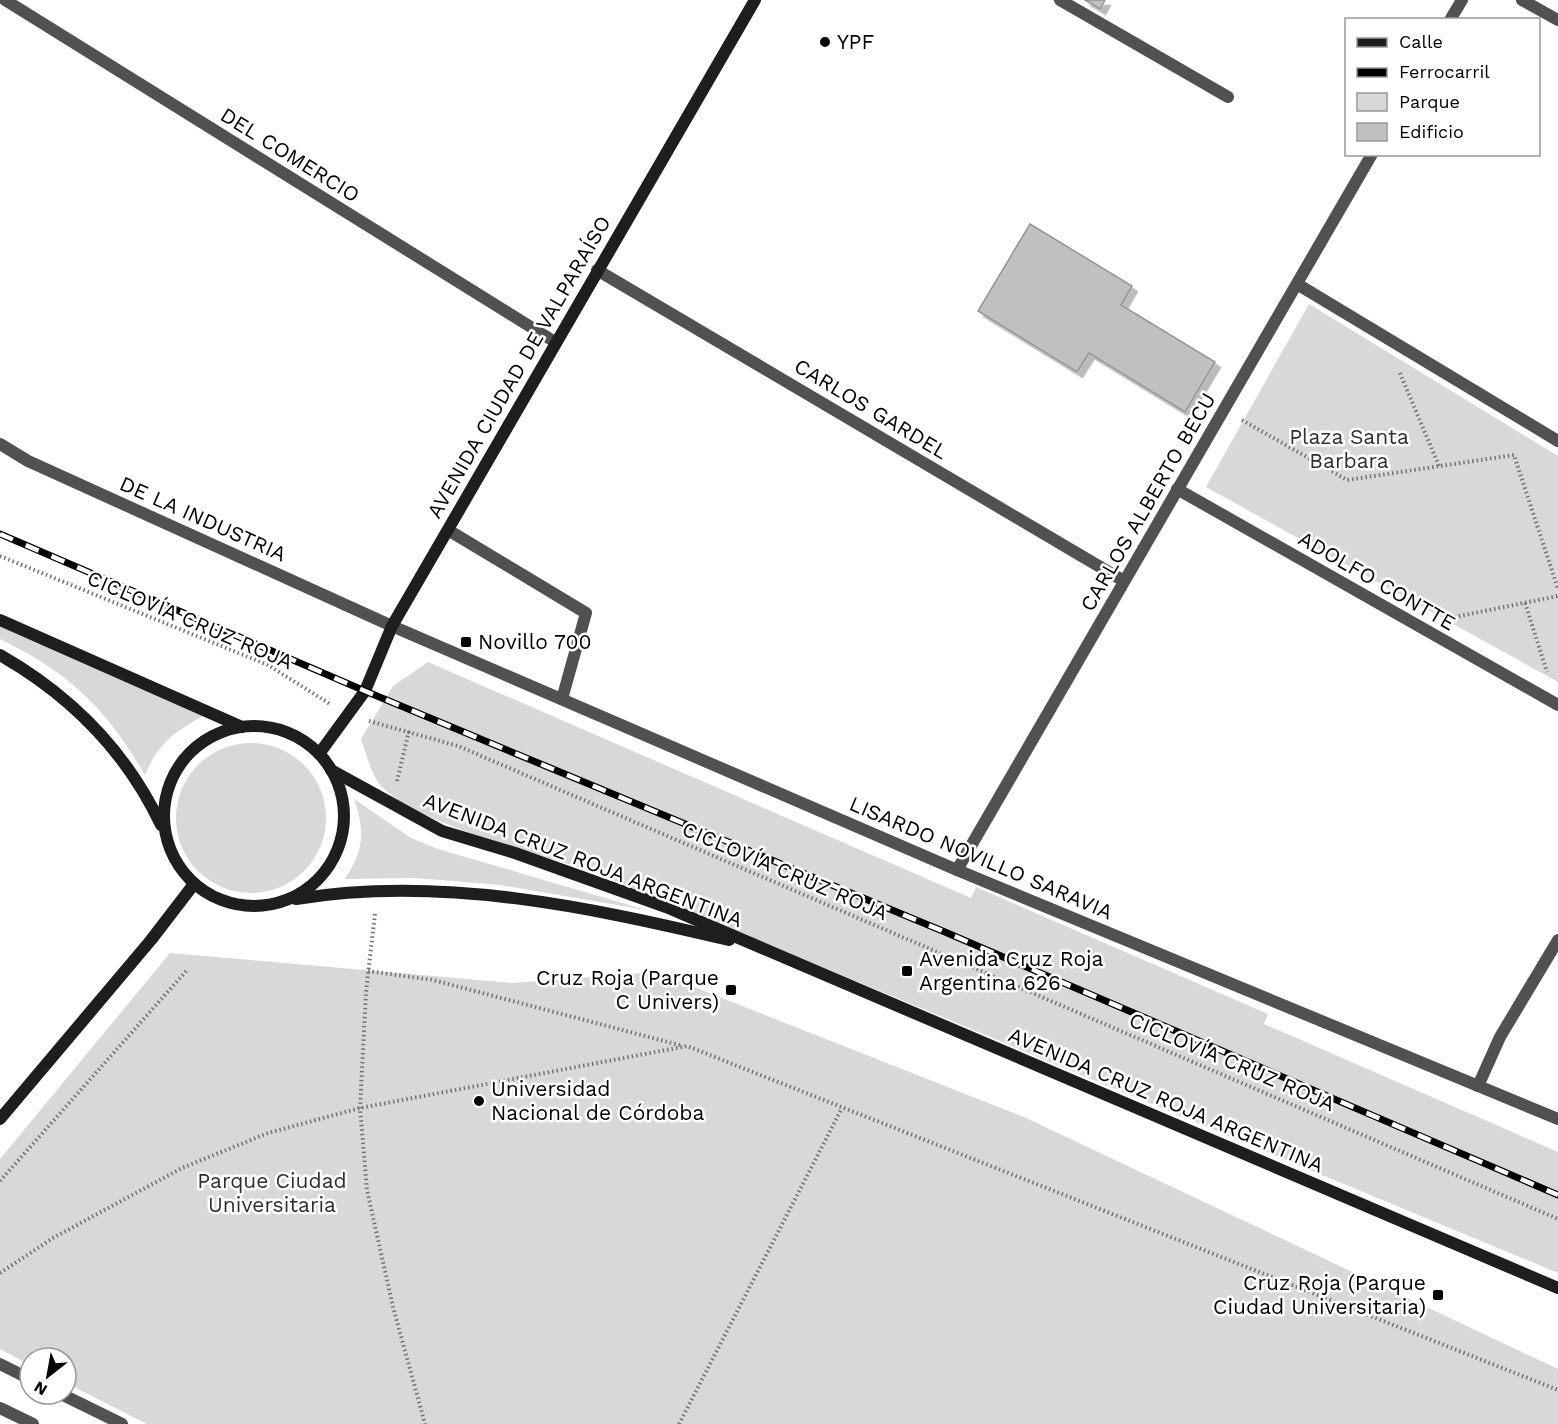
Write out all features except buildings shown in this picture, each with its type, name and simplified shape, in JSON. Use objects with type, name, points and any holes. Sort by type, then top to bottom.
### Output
[{"type":"main road","name":"AVENIDA CIUDAD DE VALPARAÍSO","points":[[319,754],[365,691],[392,626],[755,0]]},
{"type":"main road","points":[[0,620],[242,727]]},
{"type":"main road","points":[[0,655],[38,677],[66,698],[98,732],[137,781],[165,832]]},
{"type":"main road","points":[[263,726],[284,731],[303,741],[319,754],[331,770],[340,788],[344,807],[339,846],[331,864],[304,892],[267,906],[248,907],[210,896],[180,869],[170,851],[163,811],[167,790],[175,771],[188,754],[203,741],[222,732],[242,727],[263,726]]},
{"type":"main road","name":"AVENIDA CRUZ ROJA ARGENTINA","points":[[331,770],[442,831],[515,853],[666,907],[1558,1288]]},
{"type":"main road","points":[[0,1119],[151,940],[194,884]]},
{"type":"main road","name":"AVENIDA CRUZ ROJA ARGENTINA","points":[[286,900],[324,894],[416,890],[515,898],[615,913],[760,948]]},
{"type":"street","name":"DEL COMERCIO","points":[[5,0],[555,342]]},
{"type":"street","points":[[1060,0],[1228,97]]},
{"type":"street","points":[[1451,18],[1461,0]]},
{"type":"street","points":[[1522,0],[1558,20]]},
{"type":"street","name":"CARLOS ALBERTO BECU","points":[[957,870],[1371,156]]},
{"type":"street","name":"CARLOS GARDEL","points":[[597,270],[1124,581]]},
{"type":"street","points":[[1297,284],[1558,441]]},
{"type":"street","name":"DE LA INDUSTRIA","points":[[0,444],[28,461],[392,626]]},
{"type":"street","name":"ADOLFO CONTTE","points":[[1177,489],[1558,704]]},
{"type":"street","points":[[447,530],[586,613],[562,699]]},
{"type":"street","name":"LISARDO NOVILLO SARAVIA","points":[[392,626],[957,870],[1558,1119]]},
{"type":"street","points":[[1478,1086],[1500,1037],[1558,940]]},
{"type":"street","points":[[0,1364],[18,1373]]},
{"type":"street","points":[[78,1402],[122,1424]]},
{"type":"street","points":[[0,1408],[33,1424]]},
{"type":"path","points":[[1385,337],[1439,466]]},
{"type":"path","points":[[1224,410],[1347,480],[1514,455],[1558,589]]},
{"type":"path","name":"CICLOVÍA CRUZ ROJA","points":[[0,556],[268,665],[348,715],[409,730],[458,746],[1558,1219]]},
{"type":"path","points":[[1415,625],[1558,596]]},
{"type":"path","points":[[1525,603],[1558,704]]},
{"type":"path","points":[[391,805],[409,730]]},
{"type":"path","points":[[375,892],[375,920],[369,971],[360,1108],[367,1190],[393,1307],[425,1424]]},
{"type":"path","points":[[0,1181],[188,969]]},
{"type":"path","points":[[369,971],[434,980],[687,1047],[1558,1390]]},
{"type":"path","points":[[0,1273],[53,1238],[182,1168],[268,1133],[360,1108],[687,1047]]},
{"type":"path","points":[[679,1424],[842,1108]]},
{"type":"green space","name":"Plaza Santa Barbara","points":[[1309,304],[1558,456],[1558,682],[1206,487]]},
{"type":"green space","points":[[0,626],[203,716],[161,747],[145,775],[100,711],[67,679],[0,639]]},
{"type":"green space","points":[[428,662],[971,898],[976,887],[1268,1014],[1264,1024],[1558,1152],[1558,1273],[591,871],[476,835],[416,810],[393,796],[378,782],[370,767],[361,739],[393,686]]},
{"type":"green space","points":[[251,743],[266,744],[280,749],[304,765],[320,789],[325,803],[325,833],[320,847],[304,871],[280,887],[266,892],[251,893],[236,892],[222,887],[198,871],[182,847],[177,833],[176,818],[177,803],[182,789],[198,765],[222,749],[236,744]]},
{"type":"green space","points":[[354,799],[411,838],[438,849],[646,910],[500,885],[416,878],[345,879],[356,859],[361,840],[360,821]]},
{"type":"green space","name":"Parque Ciudad Universitaria","points":[[170,953],[513,983],[656,972],[1026,1118],[1558,1369],[1558,1424],[147,1424],[78,1389],[78,1346],[18,1346],[18,1359],[0,1349],[0,1159]]},
{"type":"railway","points":[[0,534],[365,691],[945,932],[1558,1195]]},
{"type":"place","name":"YPF","points":[[825,42]]},
{"type":"place","name":"Novillo 700","points":[[466,642]]},
{"type":"place","name":"Avenida Cruz Roja Argentina 626","points":[[907,971]]},
{"type":"place","name":"Cruz Roja (Parque C Univers)","points":[[731,990]]},
{"type":"place","name":"Universidad Nacional de Córdoba","points":[[479,1101]]},
{"type":"place","name":"Cruz Roja (Parque Ciudad Universitaria)","points":[[1438,1295]]}]
